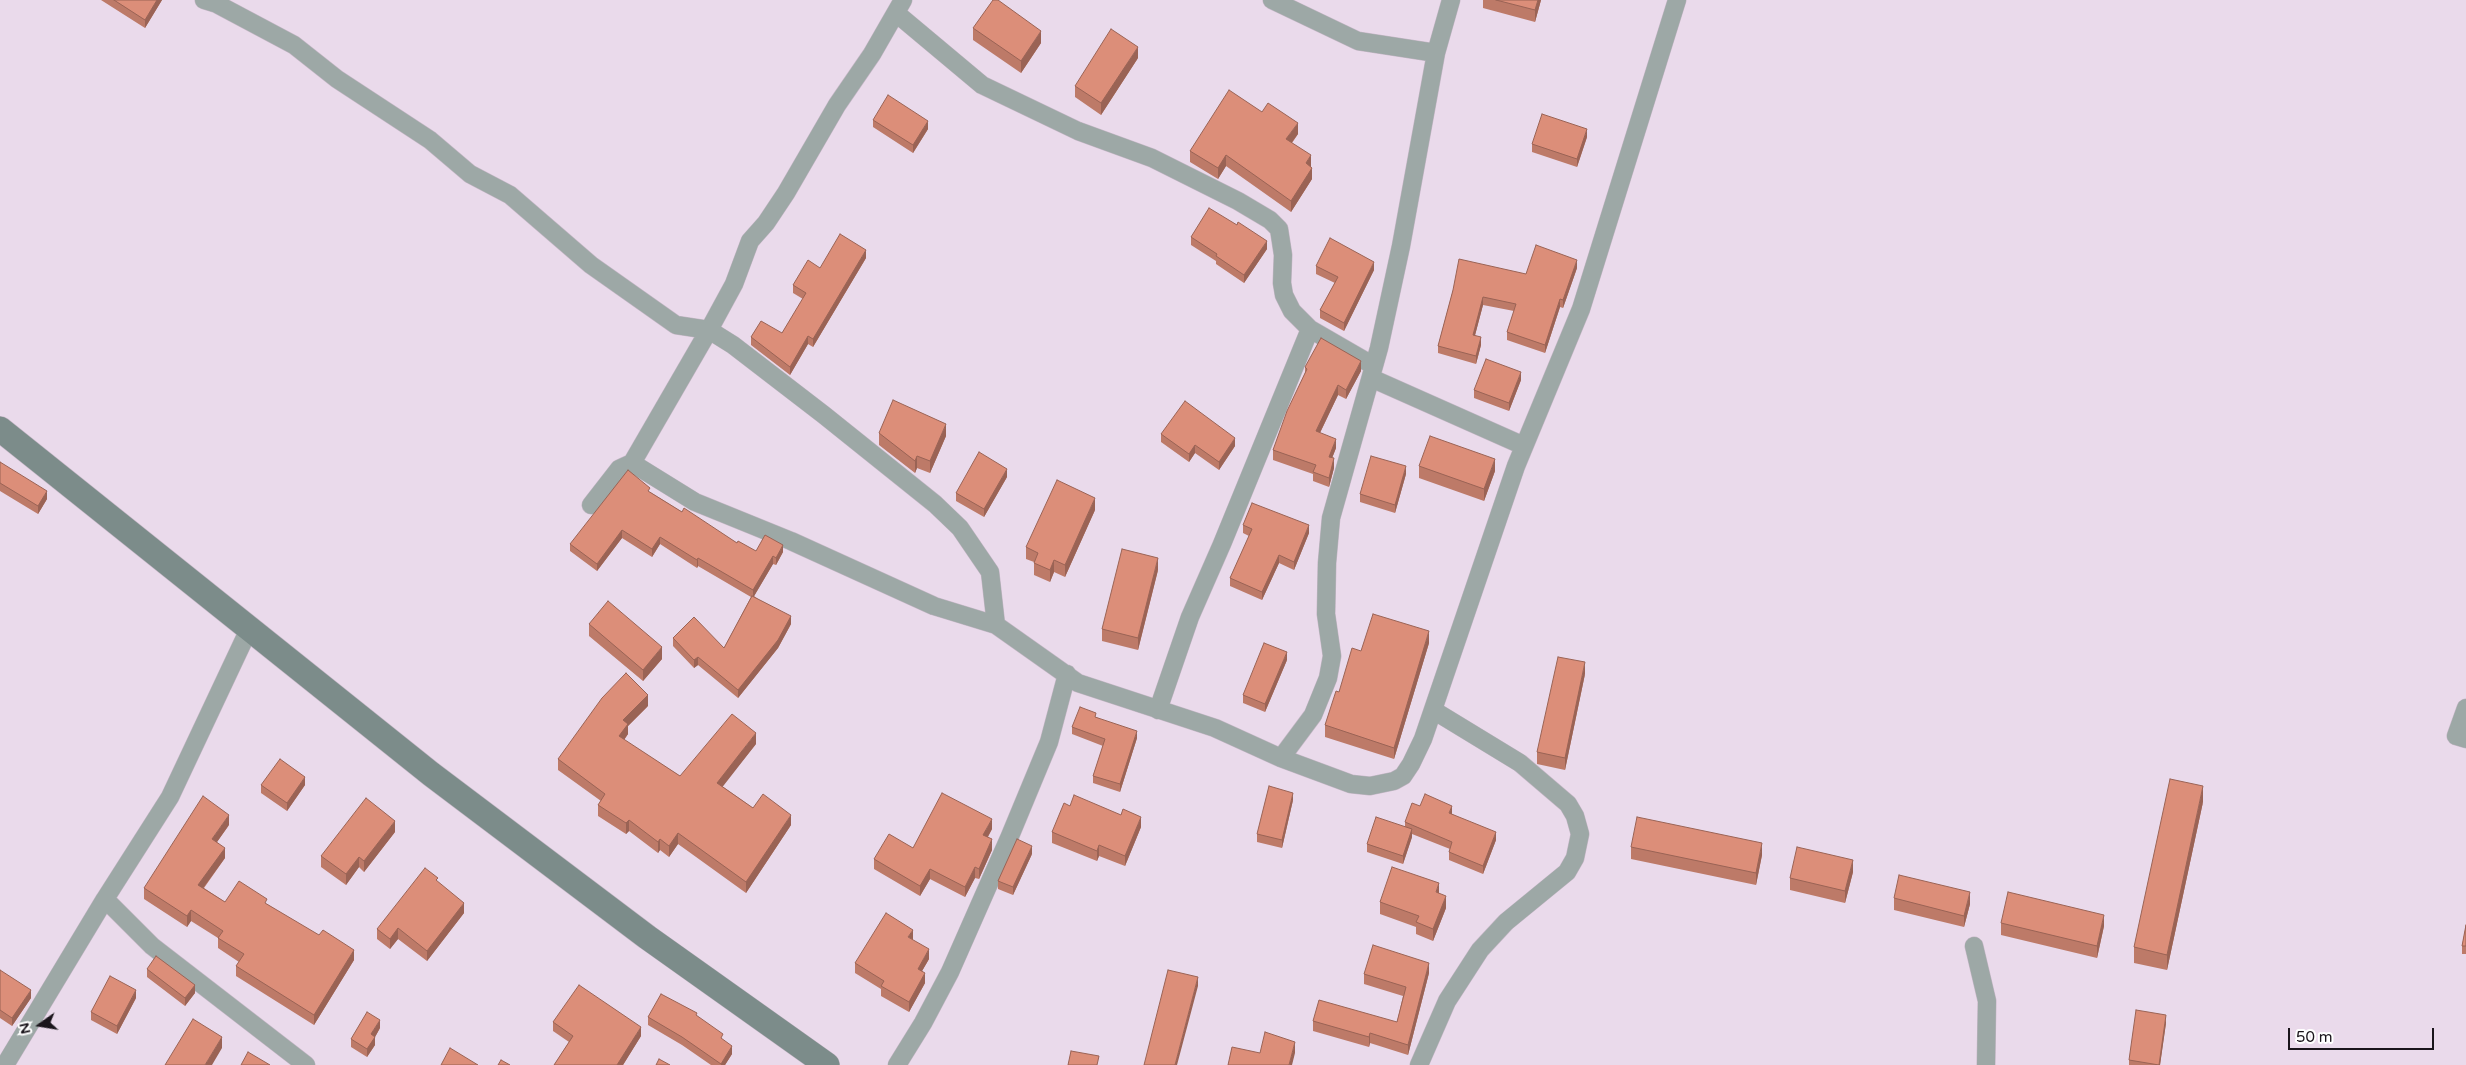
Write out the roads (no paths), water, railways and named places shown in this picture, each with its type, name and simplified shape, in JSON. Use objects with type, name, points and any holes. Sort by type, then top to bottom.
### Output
[{"type":"main road","points":[[0,429],[157,556],[250,627],[431,774],[647,938],[828,1065]]},
{"type":"street","points":[[204,0],[217,4],[294,45],[345,84],[430,140],[470,174],[510,194],[591,265],[676,325],[709,330],[732,345],[816,410],[935,504],[960,528],[990,572],[996,625]]},
{"type":"street","points":[[1272,0],[1358,41],[1436,53]]},
{"type":"street","points":[[1281,758],[1313,715],[1328,678],[1332,656],[1326,614],[1327,563],[1331,518],[1372,372],[1401,246],[1436,53],[1451,0]]},
{"type":"street","points":[[632,462],[695,502],[791,541],[934,606],[996,625],[1078,683],[1215,728],[1281,758],[1361,787],[1387,783],[1403,776],[1412,764],[1433,710],[1524,446],[1581,309],[1677,0]]},
{"type":"street","points":[[590,505],[619,469],[632,462],[734,284],[750,241],[766,223],[786,193],[837,105],[872,54],[900,6],[982,85],[1078,131],[1152,158],[1270,220],[1279,229],[1283,255],[1282,283],[1284,295],[1292,311],[1310,329],[1372,372],[1524,446]]},
{"type":"street","points":[[1158,710],[1190,617],[1241,500],[1310,329]]},
{"type":"street","points":[[5,1065],[104,899],[170,797],[250,627]]},
{"type":"street","points":[[897,1065],[923,1023],[950,972],[1010,836],[1049,742],[1067,674]]},
{"type":"street","points":[[2466,708],[2456,736],[2466,740]]},
{"type":"street","points":[[1419,1065],[1447,1001],[1480,950],[1506,922],[1567,872],[1576,858],[1580,834],[1577,821],[1568,804],[1520,763],[1433,710]]},
{"type":"street","points":[[104,899],[152,946],[306,1065]]},
{"type":"street","points":[[1974,946],[1987,1001],[1986,1065]]}]
